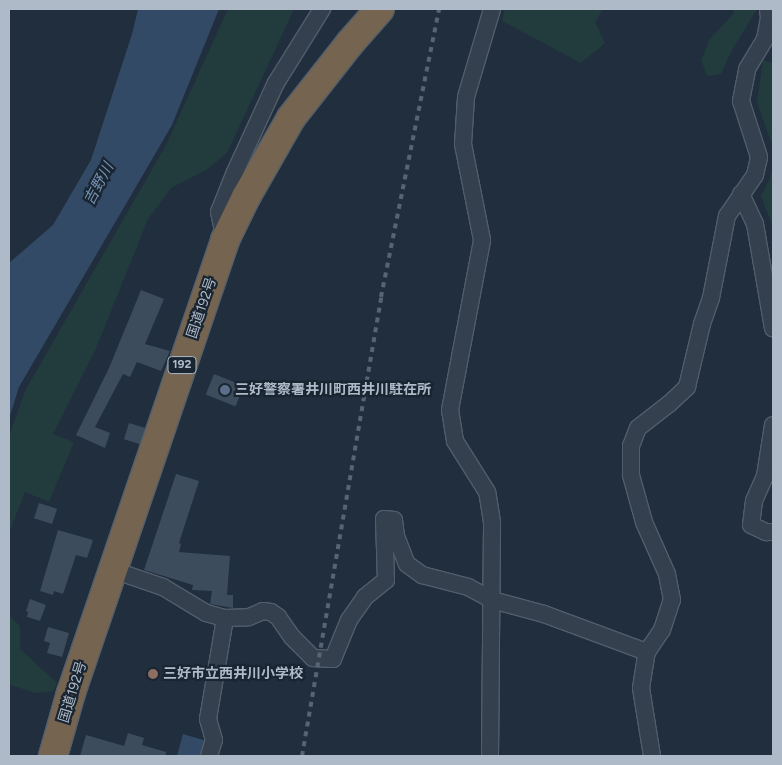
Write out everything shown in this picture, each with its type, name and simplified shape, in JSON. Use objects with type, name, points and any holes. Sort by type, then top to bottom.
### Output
[{"type":"highway","name":"国道192号","points":[[53,756],[71,694],[225,240],[246,197],[291,118],[350,43],[380,9]]},
{"type":"street","points":[[225,240],[219,212],[235,172],[276,83],[322,9]]},
{"type":"street","points":[[490,756],[492,522],[487,492],[455,441],[450,410],[482,240],[463,144],[466,97],[492,9]]},
{"type":"street","points":[[652,756],[641,688],[647,652],[662,630],[672,600],[667,574],[644,522],[631,476],[631,446],[638,428],[687,387],[710,298],[727,216],[755,175],[759,157],[741,101],[747,69],[765,38],[769,18],[768,9]]},
{"type":"street","points":[[741,194],[755,224],[773,328]]},
{"type":"street","points":[[770,532],[751,525],[754,501],[764,476],[773,425]]},
{"type":"street","points":[[113,570],[162,587],[206,613],[226,618],[248,617],[263,611],[271,612],[278,616],[292,637],[313,658],[333,659],[348,620],[365,597],[386,580],[384,519],[394,520],[396,536],[407,564],[422,575],[468,587],[492,600],[544,614],[647,652]]},
{"type":"street","points":[[209,756],[214,740],[208,719],[226,618]]},
{"type":"green space","points":[[228,9],[294,9],[227,153],[206,170],[171,188],[148,219],[97,346],[53,434],[74,442],[49,502],[25,492],[9,533],[9,436],[26,389],[166,145]]},
{"type":"green space","points":[[505,9],[603,9],[595,22],[605,43],[581,63],[502,21]]},
{"type":"green space","points":[[733,9],[757,9],[731,52],[721,74],[708,76],[701,61],[709,40],[734,13]]},
{"type":"green space","points":[[763,60],[773,63],[773,147],[757,103]]},
{"type":"green space","points":[[773,165],[773,228],[761,196],[770,178]]},
{"type":"green space","points":[[9,615],[20,626],[20,649],[57,683],[53,691],[36,693],[10,685],[9,687]]},
{"type":"water","name":"吉野川","points":[[138,9],[219,9],[172,125],[19,387],[9,419],[9,263],[53,225],[91,160],[132,34]]},
{"type":"water","points":[[183,734],[207,741],[203,756],[177,756]]},
{"type":"building","points":[[141,290],[164,299],[145,344],[170,351],[161,371],[137,362],[130,377],[123,374],[95,427],[110,433],[105,448],[76,435],[109,368]]},
{"type":"building","name":"三好警察署井川町西井川駐在所","points":[[214,374],[244,386],[235,406],[206,394]]},
{"type":"building","points":[[129,423],[145,428],[140,444],[124,439]]},
{"type":"building","points":[[176,474],[199,481],[179,543],[181,544],[179,552],[230,556],[227,595],[233,595],[233,608],[210,604],[212,591],[192,590],[193,585],[144,570]]},
{"type":"building","points":[[39,503],[57,509],[52,524],[34,518]]},
{"type":"building","points":[[58,530],[93,540],[87,558],[76,555],[63,594],[54,591],[53,595],[40,591]]},
{"type":"building","points":[[30,599],[46,605],[40,621],[27,617],[28,612],[26,611]]},
{"type":"building","points":[[48,627],[69,633],[62,657],[47,653],[50,643],[44,641]]},
{"type":"building","points":[[128,733],[144,738],[142,745],[166,752],[166,756],[80,756],[86,735],[124,746]]},
{"type":"railway","points":[[302,756],[381,297],[439,9]]},
{"type":"place","name":"三好警察署井川町西井川駐在所","points":[[225,390]]},
{"type":"place","name":"三好市立西井川小学校","points":[[153,674]]}]
